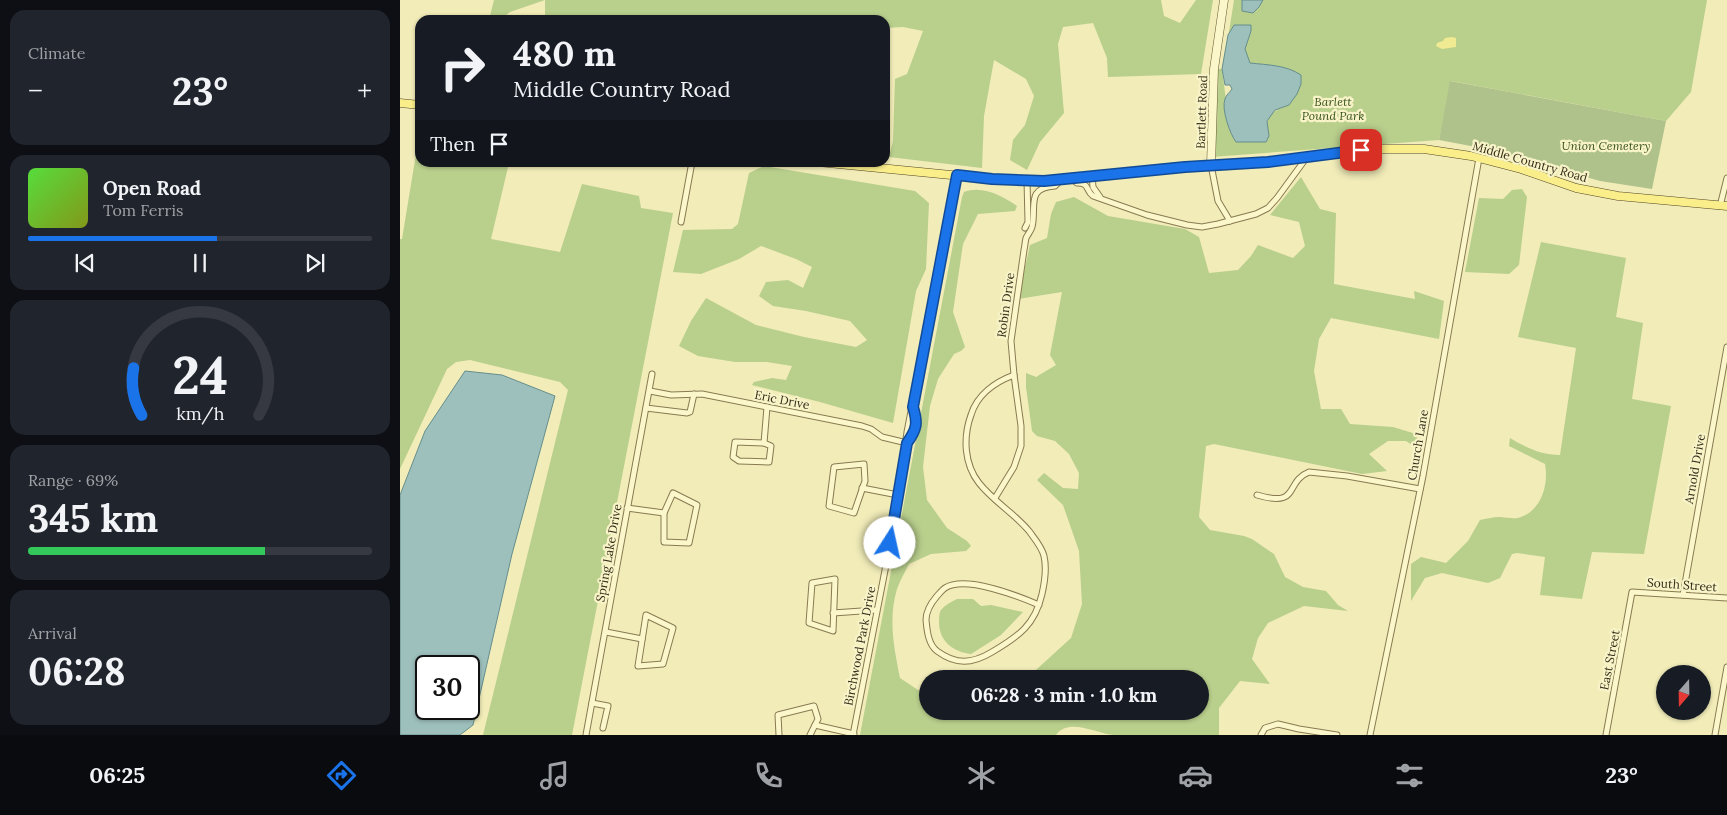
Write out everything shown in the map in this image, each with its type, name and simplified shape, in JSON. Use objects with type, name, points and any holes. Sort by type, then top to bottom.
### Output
[{"type":"main road","points":[[400,103],[415,104]]},
{"type":"main road","name":"Middle Country Road","points":[[871,167],[1027,180],[1062,180],[1211,165],[1254,163],[1376,149],[1435,149],[1479,158],[1576,188],[1595,192],[1724,206]]},
{"type":"street","name":"Bartlett Road","points":[[1224,0],[1214,68],[1211,165],[1218,201],[1230,221]]},
{"type":"street","points":[[1072,178],[1077,183],[1083,183],[1093,196],[1147,216],[1202,227],[1256,214],[1268,208],[1307,156]]},
{"type":"street","name":"Church Lane","points":[[1371,734],[1420,489],[1479,158]]},
{"type":"street","points":[[680,222],[691,167]]},
{"type":"street","name":"Birchwood Park Drive","points":[[853,734],[894,524],[907,443],[905,433],[907,418],[913,407],[957,175]]},
{"type":"street","points":[[1092,176],[1093,187],[1100,197]]},
{"type":"street","points":[[1724,206],[1727,178]]},
{"type":"street","name":"Robin Drive","points":[[995,498],[1014,466],[1021,446],[1022,426],[1011,341],[1026,237],[1027,180]]},
{"type":"street","name":"Robin Drive","points":[[1026,237],[1032,229],[1036,194],[1045,186],[1055,186],[1062,180]]},
{"type":"street","name":"Arnold Drive","points":[[1683,594],[1727,346]]},
{"type":"street","name":"Spring Lake Drive","points":[[586,735],[652,374]]},
{"type":"street","points":[[1014,375],[1002,379],[988,390],[974,406],[967,425],[965,443],[970,464],[979,483],[1020,521],[1034,537],[1044,555],[1046,576],[1040,605],[1026,628],[1008,643],[982,658],[964,662],[947,658],[932,648],[926,631],[926,614],[932,602],[944,588],[957,584],[977,585],[1012,594],[1040,605]]},
{"type":"street","name":"Eric Drive","points":[[650,391],[671,394],[702,394],[866,427],[882,437],[907,443]]},
{"type":"street","points":[[646,408],[687,413],[690,412],[694,394]]},
{"type":"street","points":[[764,444],[767,407]]},
{"type":"street","name":"Birchwood Park Drive","points":[[907,443],[914,432],[917,419],[913,407]]},
{"type":"street","points":[[735,442],[764,444],[771,446],[769,462],[739,461],[733,457],[735,442]]},
{"type":"street","points":[[864,464],[865,481],[862,488],[854,513],[828,506],[834,467],[864,464]]},
{"type":"street","points":[[1257,495],[1269,499],[1284,498],[1289,495],[1304,474],[1310,472],[1347,476],[1420,489]]},
{"type":"street","points":[[862,488],[898,495]]},
{"type":"street","points":[[673,493],[697,505],[689,543],[664,542],[664,513],[673,493]]},
{"type":"street","points":[[627,508],[664,513]]},
{"type":"street","points":[[835,579],[834,613],[833,631],[809,623],[812,583],[835,579]]},
{"type":"street","name":"East Street","points":[[1606,735],[1632,592],[1635,592]]},
{"type":"street","name":"South Street","points":[[1635,592],[1727,598]]},
{"type":"street","points":[[834,613],[876,610]]},
{"type":"street","points":[[646,614],[673,628],[663,664],[638,666],[642,640],[646,614]]},
{"type":"street","points":[[606,632],[642,640]]},
{"type":"street","points":[[1715,735],[1727,667]]},
{"type":"street","points":[[592,703],[608,706],[603,728]]},
{"type":"street","points":[[779,735],[778,715],[814,706],[818,720],[810,735]]},
{"type":"street","points":[[1262,735],[1265,728],[1275,724],[1337,735]]},
{"type":"street","points":[[815,725],[853,734]]},
{"type":"street","points":[[1371,734],[1379,735]]},
{"type":"green space","points":[[494,0],[545,0],[506,15],[490,15]]},
{"type":"green space","points":[[545,0],[1161,0],[1164,16],[1180,23],[1196,0],[1213,0],[1201,74],[1108,77],[1107,58],[1093,23],[1063,27],[1058,44],[1064,113],[1040,142],[1027,170],[1010,160],[1013,140],[1025,125],[1034,96],[1026,79],[994,60],[984,116],[982,168],[890,157],[893,141],[895,79],[907,74],[923,31],[903,27],[890,28],[890,15],[545,15]]},
{"type":"green space","name":"Barlett Pound Park","points":[[1234,0],[1707,0],[1691,92],[1666,121],[1451,81],[1439,140],[1211,157],[1214,69],[1222,69],[1229,124],[1236,142],[1266,142],[1267,122],[1271,114],[1289,105],[1224,64]]},
{"type":"green space","name":"Union Cemetery","points":[[1450,81],[1666,121],[1652,189],[1600,181],[1492,150],[1439,140]]},
{"type":"green space","points":[[415,160],[415,167],[508,167],[491,239],[560,252],[582,184],[639,196],[641,208],[673,213],[572,735],[483,735],[568,390],[560,382],[470,360],[456,362],[447,369],[400,469],[400,239],[402,239]]},
{"type":"green space","points":[[762,167],[770,167],[915,191],[929,203],[926,269],[916,291],[893,423],[752,385],[754,382],[772,378],[786,380],[792,366],[767,362],[735,362],[698,356],[679,346],[691,321],[706,298],[756,325],[856,347],[867,340],[850,321],[773,306],[759,296],[766,282],[788,280],[803,288],[812,267],[761,246],[739,259],[701,274],[673,272],[683,230],[732,229],[738,224],[749,173]]},
{"type":"green space","points":[[1301,177],[1320,209],[1336,213],[1334,284],[1415,299],[1414,291],[1444,301],[1439,339],[1331,318],[1319,339],[1314,371],[1321,409],[1341,409],[1350,424],[1393,427],[1416,434],[1420,450],[1406,441],[1388,441],[1369,454],[1387,471],[1362,474],[1214,444],[1206,446],[1199,517],[1210,530],[1252,539],[1274,554],[1285,577],[1303,587],[1326,591],[1338,605],[1348,611],[1304,606],[1268,623],[1258,638],[1252,659],[1270,684],[1240,681],[1219,708],[1219,735],[1114,735],[1084,728],[1068,727],[1056,735],[860,735],[962,197],[964,192],[971,190],[999,195],[1017,206],[1015,211],[978,214],[963,244],[953,312],[965,347],[954,354],[938,379],[930,406],[923,467],[927,500],[947,528],[967,541],[971,546],[966,551],[931,554],[909,564],[897,589],[892,622],[900,678],[919,690],[919,720],[1209,720],[1209,670],[1036,670],[1071,638],[1082,604],[1079,551],[1063,505],[1037,480],[1044,473],[1063,488],[1078,489],[1079,473],[1069,454],[1055,441],[1037,436],[1032,431],[1026,387],[1026,373],[1036,377],[1056,365],[1050,355],[1062,292],[1018,299],[1030,245],[1047,238],[1051,214],[1056,202],[1074,197],[1108,216],[1185,229],[1199,237],[1209,273],[1238,270],[1258,245],[1293,258],[1305,246],[1299,222],[1270,215]]},
{"type":"green space","points":[[1522,189],[1527,197],[1519,265],[1509,274],[1465,272],[1479,198],[1503,199],[1512,190]]},
{"type":"green space","points":[[1541,242],[1626,258],[1616,317],[1643,323],[1632,399],[1671,406],[1644,554],[1592,552],[1582,599],[1540,595],[1545,557],[1517,553],[1512,554],[1500,578],[1488,583],[1442,573],[1425,578],[1411,601],[1411,564],[1421,557],[1446,563],[1468,541],[1480,520],[1497,517],[1518,518],[1526,515],[1538,504],[1542,497],[1546,480],[1545,464],[1509,446],[1510,438],[1534,450],[1560,455],[1576,348],[1518,337]]},
{"type":"green space","points":[[957,599],[973,599],[981,606],[991,605],[1023,612],[1001,635],[971,654],[964,653],[953,648],[944,640],[940,629],[939,617],[941,610]]},
{"type":"sand","points":[[1445,38],[1456,38],[1456,47],[1442,49],[1436,46],[1437,43]]},
{"type":"water","points":[[1242,0],[1263,0],[1253,13],[1242,11]]},
{"type":"water","points":[[1234,25],[1251,25],[1245,49],[1250,63],[1283,67],[1301,75],[1301,84],[1297,94],[1289,105],[1275,110],[1267,121],[1269,136],[1266,142],[1236,142],[1227,121],[1224,103],[1226,96],[1232,89],[1230,85],[1225,85],[1222,69],[1228,35]]},
{"type":"water","points":[[465,371],[502,375],[555,396],[512,554],[480,694],[480,655],[415,655],[415,720],[474,720],[473,725],[460,735],[400,735],[400,495],[425,431]]},
{"type":"route","points":[[890,543],[907,443],[914,432],[917,419],[913,407],[957,175],[992,179],[1044,181],[1185,167],[1268,162],[1361,150]]}]
